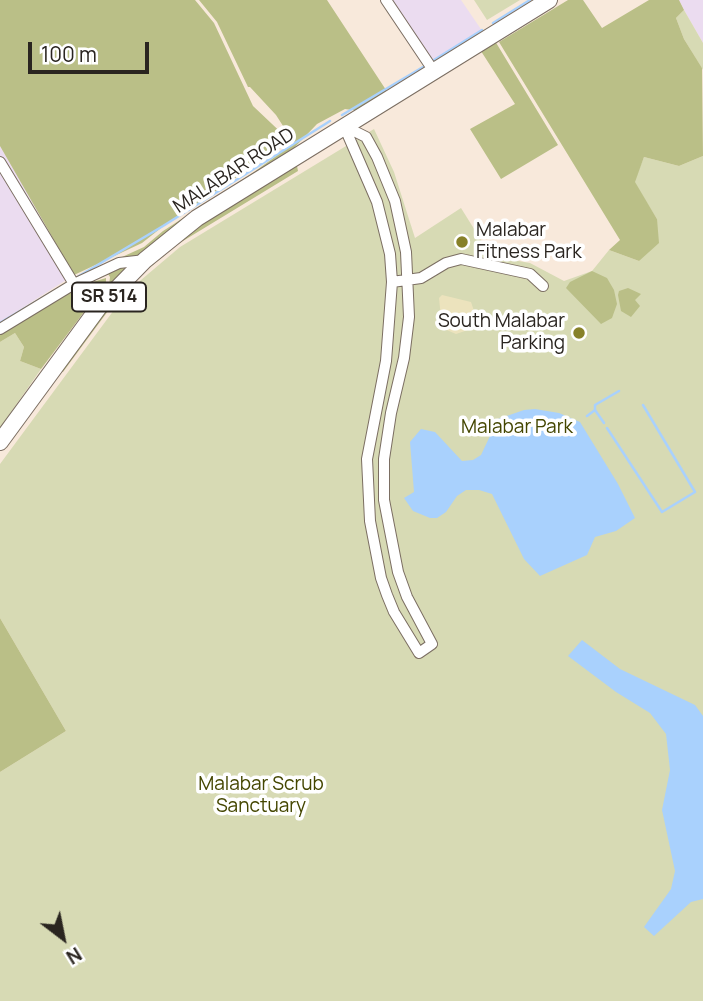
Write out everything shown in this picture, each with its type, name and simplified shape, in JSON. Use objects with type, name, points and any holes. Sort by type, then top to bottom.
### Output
[{"type":"main road","name":"MALABAR ROAD","points":[[0,442],[99,307],[145,260],[197,218],[549,0]]},
{"type":"street","points":[[386,0],[433,70]]},
{"type":"street","points":[[344,126],[366,137],[386,177],[402,226],[409,317],[400,380],[391,413],[384,458],[384,500],[398,572],[407,597],[432,645],[419,653],[394,612],[381,578],[367,498],[367,459],[383,377],[392,282],[390,254],[377,202],[344,126]]},
{"type":"street","points":[[0,162],[74,284]]},
{"type":"street","points":[[392,282],[421,278],[446,263],[461,259],[530,274],[543,286]]},
{"type":"street","points":[[0,330],[74,284],[119,263],[145,260]]},
{"type":"street","points":[[383,377],[400,380]]},
{"type":"street","points":[[367,498],[384,500]]},
{"type":"shaded area","points":[[389,0],[461,0],[485,35],[434,64]]},
{"type":"shaded area","points":[[679,0],[703,0],[703,43],[684,10]]},
{"type":"shaded area","points":[[0,146],[74,275],[0,322]]},
{"type":"green space","points":[[0,0],[195,0],[214,23],[253,106],[290,141],[142,243],[74,275],[0,146]]},
{"type":"green space","points":[[199,0],[327,0],[388,93],[359,111],[345,109],[317,124],[293,149],[109,286],[108,274],[78,277],[144,247],[163,231],[294,143],[276,115],[248,87],[217,22]]},
{"type":"green space","points":[[474,0],[520,0],[487,20]]},
{"type":"green space","points":[[568,0],[583,0],[602,28],[649,0],[679,0],[684,10],[676,18],[684,39],[702,68],[703,156],[679,166],[644,157],[635,182],[657,219],[659,243],[639,261],[609,250],[620,240],[499,42]]},
{"type":"green space","points":[[684,10],[703,43],[703,70],[684,39],[676,18]]},
{"type":"green space","points":[[495,41],[558,145],[501,179],[470,129],[515,104],[479,48]]},
{"type":"green space","name":"Malabar Scrub Sanctuary","points":[[374,129],[394,172],[415,238],[461,208],[491,256],[530,263],[564,281],[592,271],[609,250],[639,261],[657,219],[634,182],[644,157],[679,166],[703,156],[703,1001],[0,1001],[0,772],[66,731],[0,618],[0,464],[128,291],[180,247]]},
{"type":"green space","points":[[296,161],[298,171],[178,244],[125,288],[63,372],[59,369],[102,311],[148,264],[199,222]]},
{"type":"green space","points":[[592,271],[607,278],[614,290],[617,304],[612,318],[601,324],[566,288],[570,282]]},
{"type":"green space","points":[[106,278],[106,283],[41,369],[20,361],[24,347],[15,333],[0,342],[0,334],[76,287]]},
{"type":"green space","points":[[628,288],[641,294],[635,300],[640,306],[631,317],[621,311],[618,295],[619,291]]},
{"type":"green space","points":[[15,333],[24,347],[20,361],[41,369],[0,428],[0,342]]},
{"type":"green space","points":[[0,618],[66,731],[0,772]]},
{"type":"sand","points":[[442,295],[471,302],[476,317],[468,330],[456,334],[442,328],[439,298]]},
{"type":"water","points":[[535,409],[559,413],[580,422],[618,484],[635,518],[616,531],[595,537],[587,555],[540,576],[524,559],[492,494],[466,490],[437,518],[413,511],[404,498],[414,492],[410,442],[421,429],[435,432],[462,461],[473,460],[481,455],[498,419]]},
{"type":"water","points":[[582,640],[620,669],[695,705],[703,716],[703,899],[691,902],[654,936],[644,927],[671,889],[675,871],[662,810],[670,770],[666,734],[650,713],[616,692],[568,656]]},
{"type":"waterway","points":[[493,23],[530,0]]},
{"type":"waterway","points":[[434,60],[482,30]]},
{"type":"waterway","points":[[342,115],[423,67]]},
{"type":"waterway","points":[[74,279],[330,121]]},
{"type":"waterway","points":[[0,323],[57,289]]},
{"type":"waterway","points":[[604,423],[595,410],[595,405],[619,391]]},
{"type":"waterway","points":[[607,428],[662,512],[695,492],[643,405]]},
{"type":"waterway","points":[[587,416],[595,410]]},
{"type":"place","name":"Malabar Fitness Park","points":[[462,242]]},
{"type":"place","name":"South Malabar Parking","points":[[579,333]]},
{"type":"park label","name":"Malabar Park","points":[[517,428]]}]
